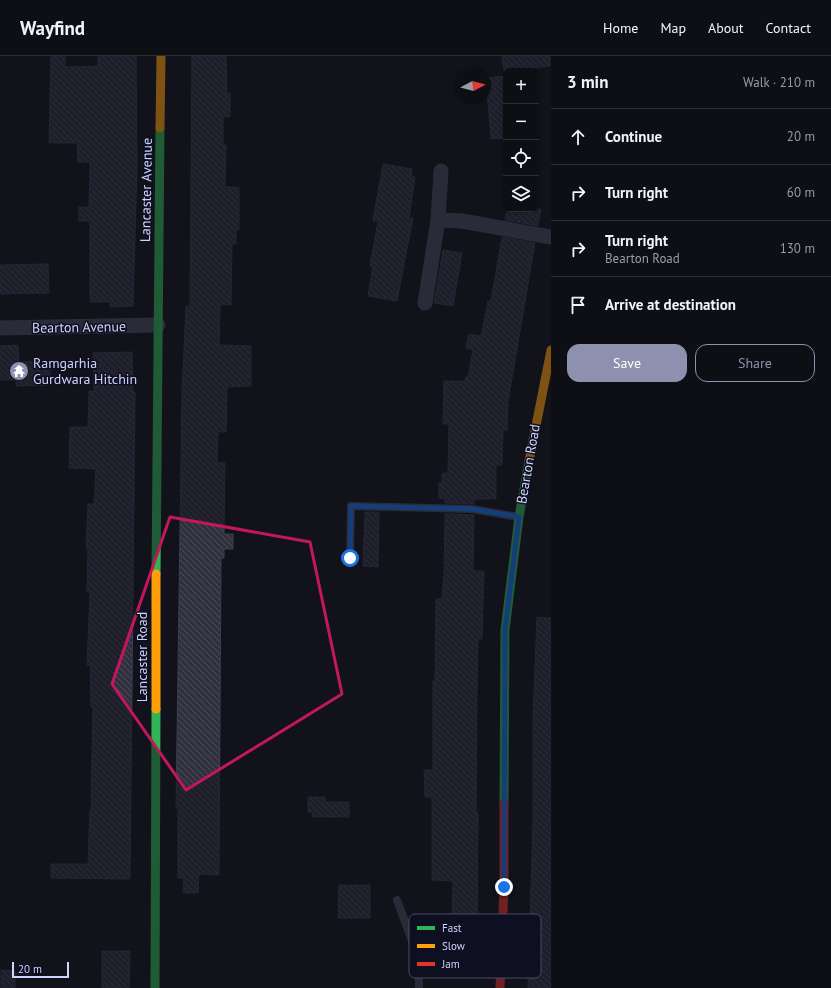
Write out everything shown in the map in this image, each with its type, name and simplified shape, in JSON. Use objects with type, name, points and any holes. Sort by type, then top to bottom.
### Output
[{"type":"street","name":"Lancaster Avenue","points":[[158,325],[161,56]]},
{"type":"street","points":[[425,303],[438,220],[441,171]]},
{"type":"street","points":[[438,220],[462,221],[551,237]]},
{"type":"street","name":"Bearton Avenue","points":[[0,328],[158,325]]},
{"type":"street","name":"Lancaster Road","points":[[155,988],[156,473],[158,325]]},
{"type":"street","name":"Bearton Road","points":[[503,914],[505,630],[519,517],[541,395],[551,350]]},
{"type":"street","name":"Bearton Road","points":[[500,978],[500,988]]},
{"type":"lane","points":[[350,558],[351,506],[472,509],[519,517]]},
{"type":"lane","points":[[397,900],[409,933]]},
{"type":"lane","points":[[419,978],[419,988]]},
{"type":"highlighted area","points":[[170,517],[310,542],[342,694],[186,790],[112,684]]},
{"type":"building","points":[[51,56],[65,56],[65,67],[98,66],[98,56],[136,56],[137,166],[133,306],[110,307],[110,302],[90,302],[90,221],[79,221],[79,207],[89,207],[90,162],[78,162],[77,143],[49,143]]},
{"type":"building","points":[[192,56],[226,56],[227,93],[230,93],[230,117],[223,117],[223,145],[226,145],[225,187],[239,187],[239,230],[236,229],[236,244],[232,244],[231,305],[220,304],[219,345],[251,346],[251,386],[227,387],[226,432],[218,432],[217,463],[225,463],[224,534],[233,534],[233,549],[224,549],[224,558],[221,558],[219,875],[199,874],[198,893],[183,893],[184,878],[178,878],[178,808],[176,808],[182,393],[186,306],[190,306]]},
{"type":"building","points":[[502,56],[550,56],[550,66],[532,68],[504,68]]},
{"type":"building","points":[[503,76],[503,138],[491,139],[488,104],[491,104],[491,78]]},
{"type":"building","points":[[383,164],[412,169],[411,176],[415,177],[409,218],[413,218],[397,301],[368,296],[373,266],[370,266],[378,221],[373,221]]},
{"type":"building","points":[[539,209],[541,209],[538,226],[505,220],[506,212],[539,212]]},
{"type":"building","points":[[502,237],[535,243],[508,401],[507,430],[503,430],[502,465],[496,465],[496,499],[474,499],[474,504],[445,503],[445,499],[439,498],[439,483],[442,483],[442,473],[448,473],[449,424],[443,424],[444,381],[465,381],[466,377],[468,378],[473,350],[466,348],[469,334],[481,336],[488,301],[491,301]]},
{"type":"building","points":[[443,250],[462,253],[453,306],[434,303]]},
{"type":"building","points":[[48,264],[49,293],[0,294],[0,265]]},
{"type":"building","name":"Ramgarhia Gurdwara Hitchin","points":[[18,345],[19,362],[50,361],[50,385],[16,386],[16,380],[0,380],[0,346]]},
{"type":"building","points":[[132,352],[133,392],[135,392],[130,879],[51,878],[51,864],[88,864],[91,810],[93,707],[91,707],[90,665],[87,665],[90,592],[87,592],[88,548],[86,548],[88,504],[94,504],[96,469],[69,468],[70,427],[88,427],[89,391],[94,392],[93,353]]},
{"type":"building","points":[[365,512],[379,512],[378,567],[363,566]]},
{"type":"building","points":[[445,514],[474,515],[473,571],[484,571],[482,639],[478,639],[476,813],[478,813],[477,914],[452,914],[453,881],[432,880],[432,797],[425,797],[424,770],[433,770],[433,681],[435,681],[436,599],[442,599]]},
{"type":"building","points":[[537,617],[551,618],[551,988],[528,988],[528,978],[541,978],[541,914],[530,914],[533,820],[533,719]]},
{"type":"building","points":[[308,797],[325,797],[325,802],[349,802],[349,817],[313,817],[312,812],[308,812]]},
{"type":"building","points":[[339,885],[370,885],[370,918],[338,918]]},
{"type":"building","points":[[102,951],[130,951],[129,988],[102,988]]},
{"type":"building","points":[[1,970],[15,971],[15,988],[1,988]]},
{"type":"traffic: fast","points":[[156,574],[160,128]]},
{"type":"traffic: fast","points":[[504,803],[505,630],[519,517],[529,461]]},
{"type":"traffic: fast","points":[[155,988],[156,709]]},
{"type":"traffic: slow","points":[[160,128],[161,56]]},
{"type":"traffic: slow","points":[[529,461],[551,350]]},
{"type":"traffic: slow","points":[[156,574],[156,709]]},
{"type":"traffic: jam","points":[[503,914],[504,803]]},
{"type":"traffic: jam","points":[[500,978],[500,988]]},
{"type":"place","name":"Ramgarhia Gurdwara Hitchin","points":[[19,371]]},
{"type":"route","points":[[350,558],[351,506],[472,509],[519,517],[505,630],[504,887]]}]
